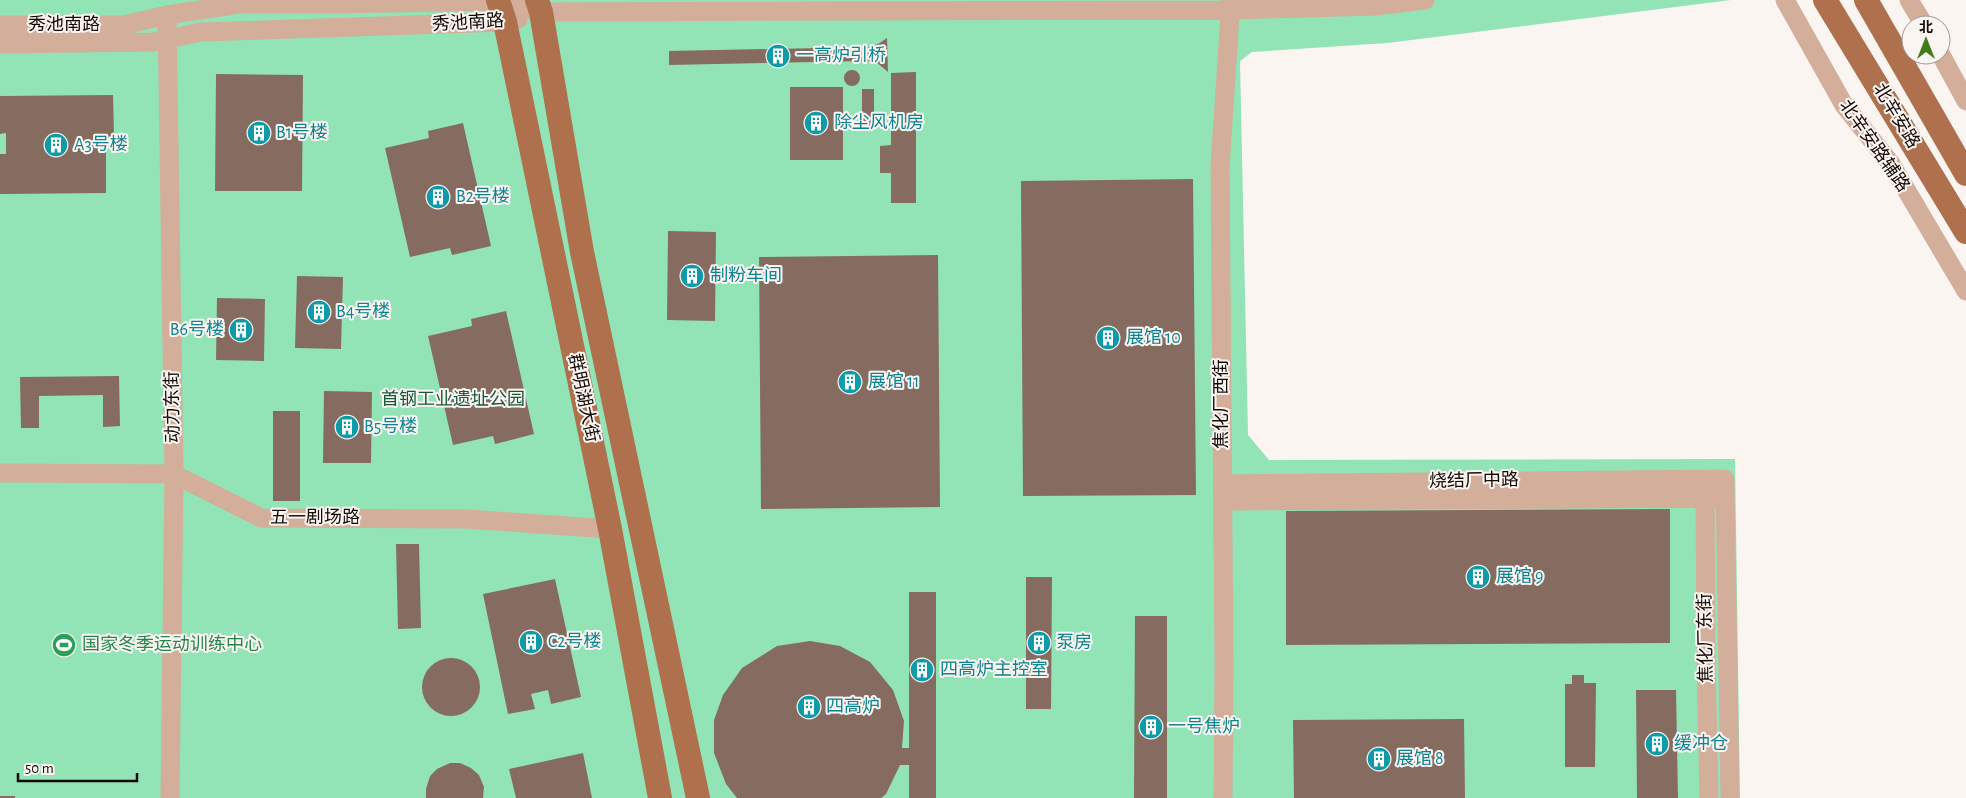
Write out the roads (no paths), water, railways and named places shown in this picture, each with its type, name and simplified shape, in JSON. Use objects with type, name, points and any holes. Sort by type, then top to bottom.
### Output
[{"type":"main road","name":"北辛安路","points":[[1825,0],[1966,232]]},
{"type":"main road","name":"北辛安路","points":[[1866,0],[1966,174]]},
{"type":"main road","name":"群明湖大街","points":[[539,6],[582,252],[698,798]]},
{"type":"main road","name":"群明湖大街","points":[[500,8],[610,529],[660,798]]},
{"type":"street","name":"秀池南路","points":[[0,44],[153,42],[201,32],[539,6],[1374,6],[1424,0]]},
{"type":"street","name":"北辛安路辅路","points":[[1786,0],[1844,105],[1891,164],[1966,291]]},
{"type":"street","points":[[1909,0],[1918,15]]},
{"type":"street","name":"秀池南路","points":[[0,25],[124,25],[166,15],[239,4],[500,8]]},
{"type":"street","name":"焦化厂西街","points":[[1223,798],[1220,166],[1231,5]]},
{"type":"street","name":"动力东街","points":[[166,15],[168,39],[174,474],[170,798]]},
{"type":"street","points":[[1947,65],[1966,100]]},
{"type":"street","name":"五一剧场路","points":[[0,473],[174,474],[261,518],[467,519],[610,529]]},
{"type":"street","name":"焦化厂东街","points":[[1705,479],[1710,798]]},
{"type":"street","name":"烧结厂中路","points":[[1222,493],[1725,479]]},
{"type":"street","name":"焦化厂东街","points":[[1725,479],[1730,798]]},
{"type":"street","name":"烧结厂中路","points":[[1222,493],[1725,498]]},
{"type":"place","name":"一高炉引桥","points":[[778,56]]},
{"type":"place","name":"除尘风机房","points":[[816,123]]},
{"type":"place","name":"B1号楼","points":[[259,133]]},
{"type":"place","name":"A3号楼","points":[[56,145]]},
{"type":"place","name":"B2号楼","points":[[438,197]]},
{"type":"place","name":"制粉车间","points":[[692,276]]},
{"type":"place","name":"B4号楼","points":[[319,312]]},
{"type":"place","name":"B6号楼","points":[[241,330]]},
{"type":"place","name":"展馆 10","points":[[1108,338]]},
{"type":"place","name":"展馆 11","points":[[850,382]]},
{"type":"place","name":"B5号楼","points":[[347,427]]},
{"type":"place","name":"展馆 9","points":[[1478,577]]},
{"type":"place","name":"C2号楼","points":[[531,642]]},
{"type":"place","name":"泵房","points":[[1039,643]]},
{"type":"place","name":"国家冬季运动训练中心","points":[[64,645]]},
{"type":"place","name":"四高炉主控室","points":[[922,670]]},
{"type":"place","name":"四高炉","points":[[809,707]]},
{"type":"place","name":"一号焦炉","points":[[1151,727]]},
{"type":"place","name":"缓冲仓","points":[[1657,744]]},
{"type":"place","name":"展馆 8","points":[[1379,759]]},
{"type":"park label","name":"首钢工业遗址公园","points":[[453,400]]}]
